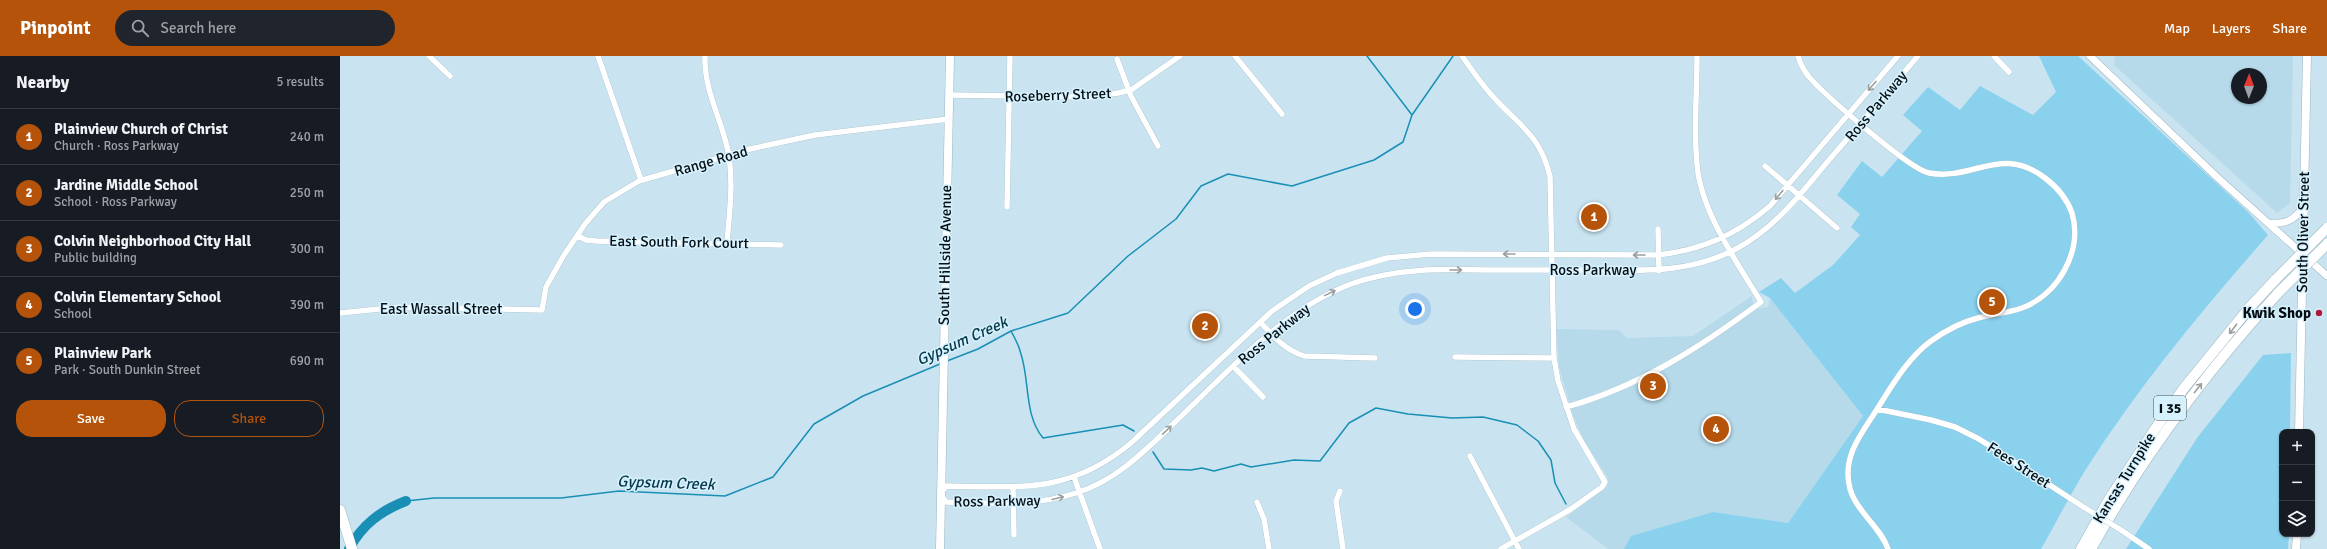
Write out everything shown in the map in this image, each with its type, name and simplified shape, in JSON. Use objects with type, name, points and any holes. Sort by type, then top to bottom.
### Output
[{"type":"highway","name":"Kansas Turnpike","points":[[2081,549],[2108,501],[2154,429],[2250,306],[2327,228]]},
{"type":"highway","name":"Kansas Turnpike","points":[[2091,549],[2130,484],[2182,408],[2211,371],[2278,293],[2327,244]]},
{"type":"highway","points":[[340,510],[352,549]]},
{"type":"main road","name":"South Hillside Avenue","points":[[940,549],[950,56]]},
{"type":"main road","name":"South Oliver Street","points":[[2299,429],[2307,56]]},
{"type":"main road","points":[[2296,549],[2297,537]]},
{"type":"street","points":[[429,56],[450,76]]},
{"type":"street","points":[[598,56],[641,180]]},
{"type":"street","points":[[705,56],[705,70],[710,95],[725,139],[728,156],[731,193],[727,242]]},
{"type":"street","points":[[1007,207],[1010,56]]},
{"type":"street","name":"Roseberry Street","points":[[949,96],[1090,97],[1129,90],[1167,67],[1180,56]]},
{"type":"street","points":[[1235,56],[1282,114]]},
{"type":"street","points":[[1462,56],[1481,84],[1528,130],[1545,157],[1550,176],[1554,358],[1566,407],[1574,429],[1604,482],[1602,487],[1571,509],[1502,549]]},
{"type":"street","points":[[1566,407],[1625,386],[1658,370],[1724,330],[1761,302],[1730,252],[1707,204],[1699,174],[1696,151],[1697,56]]},
{"type":"street","points":[[1798,56],[1808,76],[1900,156],[1926,172],[1947,175],[1993,163],[2011,163],[2030,167],[2048,180],[2062,194],[2072,213],[2074,233],[2072,253],[2066,268],[2052,289],[2039,300],[2023,308],[1977,318],[1951,328],[1930,341],[1914,357],[1877,409],[1850,453],[1847,470],[1849,486],[1854,500],[1888,549]]},
{"type":"street","name":"Ross Parkway","points":[[1898,56],[1770,206],[1755,219],[1724,238],[1687,251],[1658,255],[1431,254],[1387,258],[1352,268],[1316,283],[1285,301],[1260,322],[1131,443],[1106,462],[1074,477],[1048,485],[1013,488],[946,486],[940,494],[946,502],[1013,503],[1050,500],[1079,492],[1108,478],[1135,460],[1270,333],[1295,314],[1321,298],[1372,277],[1392,273],[1432,269],[1659,271],[1703,262],[1730,252],[1752,239],[1774,223],[1918,56]]},
{"type":"street","points":[[1994,56],[2009,72]]},
{"type":"street","points":[[2090,56],[2268,223],[2327,276]]},
{"type":"street","points":[[1117,59],[1129,90],[1158,146]]},
{"type":"street","name":"Range Road","points":[[542,310],[546,287],[578,236],[604,202],[641,180],[728,156],[815,135],[949,119]]},
{"type":"street","points":[[1765,166],[1837,228]]},
{"type":"street","points":[[2268,223],[2283,224],[2291,222],[2303,208]]},
{"type":"street","points":[[1658,229],[1659,271]]},
{"type":"street","name":"East South Fork Court","points":[[578,236],[586,240],[596,241],[727,242],[781,245]]},
{"type":"street","name":"East Wassall Street","points":[[340,313],[399,307],[542,310]]},
{"type":"street","points":[[1260,322],[1270,333],[1294,352],[1304,356],[1375,358]]},
{"type":"street","points":[[1455,357],[1554,358]]},
{"type":"street","points":[[1234,367],[1263,397]]},
{"type":"street","name":"Fees Street","points":[[1877,409],[1931,420],[1955,427],[1979,439],[2149,549]]},
{"type":"street","points":[[1470,456],[1519,549]]},
{"type":"street","points":[[1074,477],[1100,549]]},
{"type":"street","points":[[1013,488],[1014,535]]},
{"type":"street","points":[[1340,491],[1336,501],[1343,549]]},
{"type":"street","points":[[1257,502],[1264,519],[1268,549]]},
{"type":"shaded area","points":[[2039,56],[2078,56],[2248,212],[2268,235],[2172,349],[2106,438],[2074,489],[2041,549],[1624,549],[1631,536],[1713,512],[1788,523],[1863,416],[1770,298],[1759,292],[1781,278],[1795,293],[1833,265],[1860,235],[1851,227],[1860,214],[1837,195],[1862,161],[1882,177],[1922,131],[1903,115],[1928,87],[1960,110],[1980,86],[2033,115],[2056,92]]},
{"type":"shaded area","points":[[2115,56],[2293,56],[2290,203],[2277,213],[2114,65]]},
{"type":"shaded area","points":[[1752,296],[1753,304],[1757,309],[1768,307],[1770,298],[1863,416],[1788,523],[1713,512],[1631,536],[1624,549],[1608,549],[1566,517],[1607,487],[1608,482],[1607,476],[1584,441],[1572,412],[1559,367],[1556,329],[1619,330],[1627,338],[1693,336]]},
{"type":"shaded area","points":[[2291,353],[2290,429],[2279,429],[2279,537],[2289,537],[2288,549],[2126,549],[2197,438],[2263,355]]},
{"type":"waterway","points":[[1367,56],[1412,115]]},
{"type":"waterway","name":"Gypsum Creek","points":[[947,361],[978,349],[1011,331],[1068,313],[1128,256],[1176,219],[1201,186],[1228,174],[1292,186],[1374,160],[1403,142],[1412,115],[1453,56]]},
{"type":"waterway","points":[[1011,331],[1019,348],[1024,365],[1030,409],[1037,429],[1043,438],[1123,425],[1134,431]]},
{"type":"waterway","name":"Gypsum Creek","points":[[406,501],[434,498],[561,498],[619,491],[725,496],[773,477],[814,424],[863,396],[940,364]]},
{"type":"waterway","points":[[1153,452],[1164,469],[1191,470],[1202,468],[1214,471],[1241,464],[1251,467],[1294,460],[1320,461],[1349,423],[1376,408],[1408,414],[1452,418],[1483,417],[1517,425],[1538,441],[1551,460],[1555,483],[1566,504]]},
{"type":"waterway","points":[[349,549],[354,540],[366,526],[380,514],[406,501]]},
{"type":"place","name":"Plainview Church of Christ","points":[[1594,217]]},
{"type":"place","name":"Plainview Park","points":[[1992,302]]},
{"type":"place","name":"Kwik Shop","points":[[2319,313]]},
{"type":"place","name":"Jardine Middle School","points":[[1205,326]]},
{"type":"place","name":"Colvin Neighborhood City Hall","points":[[1653,386]]},
{"type":"place","name":"Colvin Elementary School","points":[[1716,429]]}]
